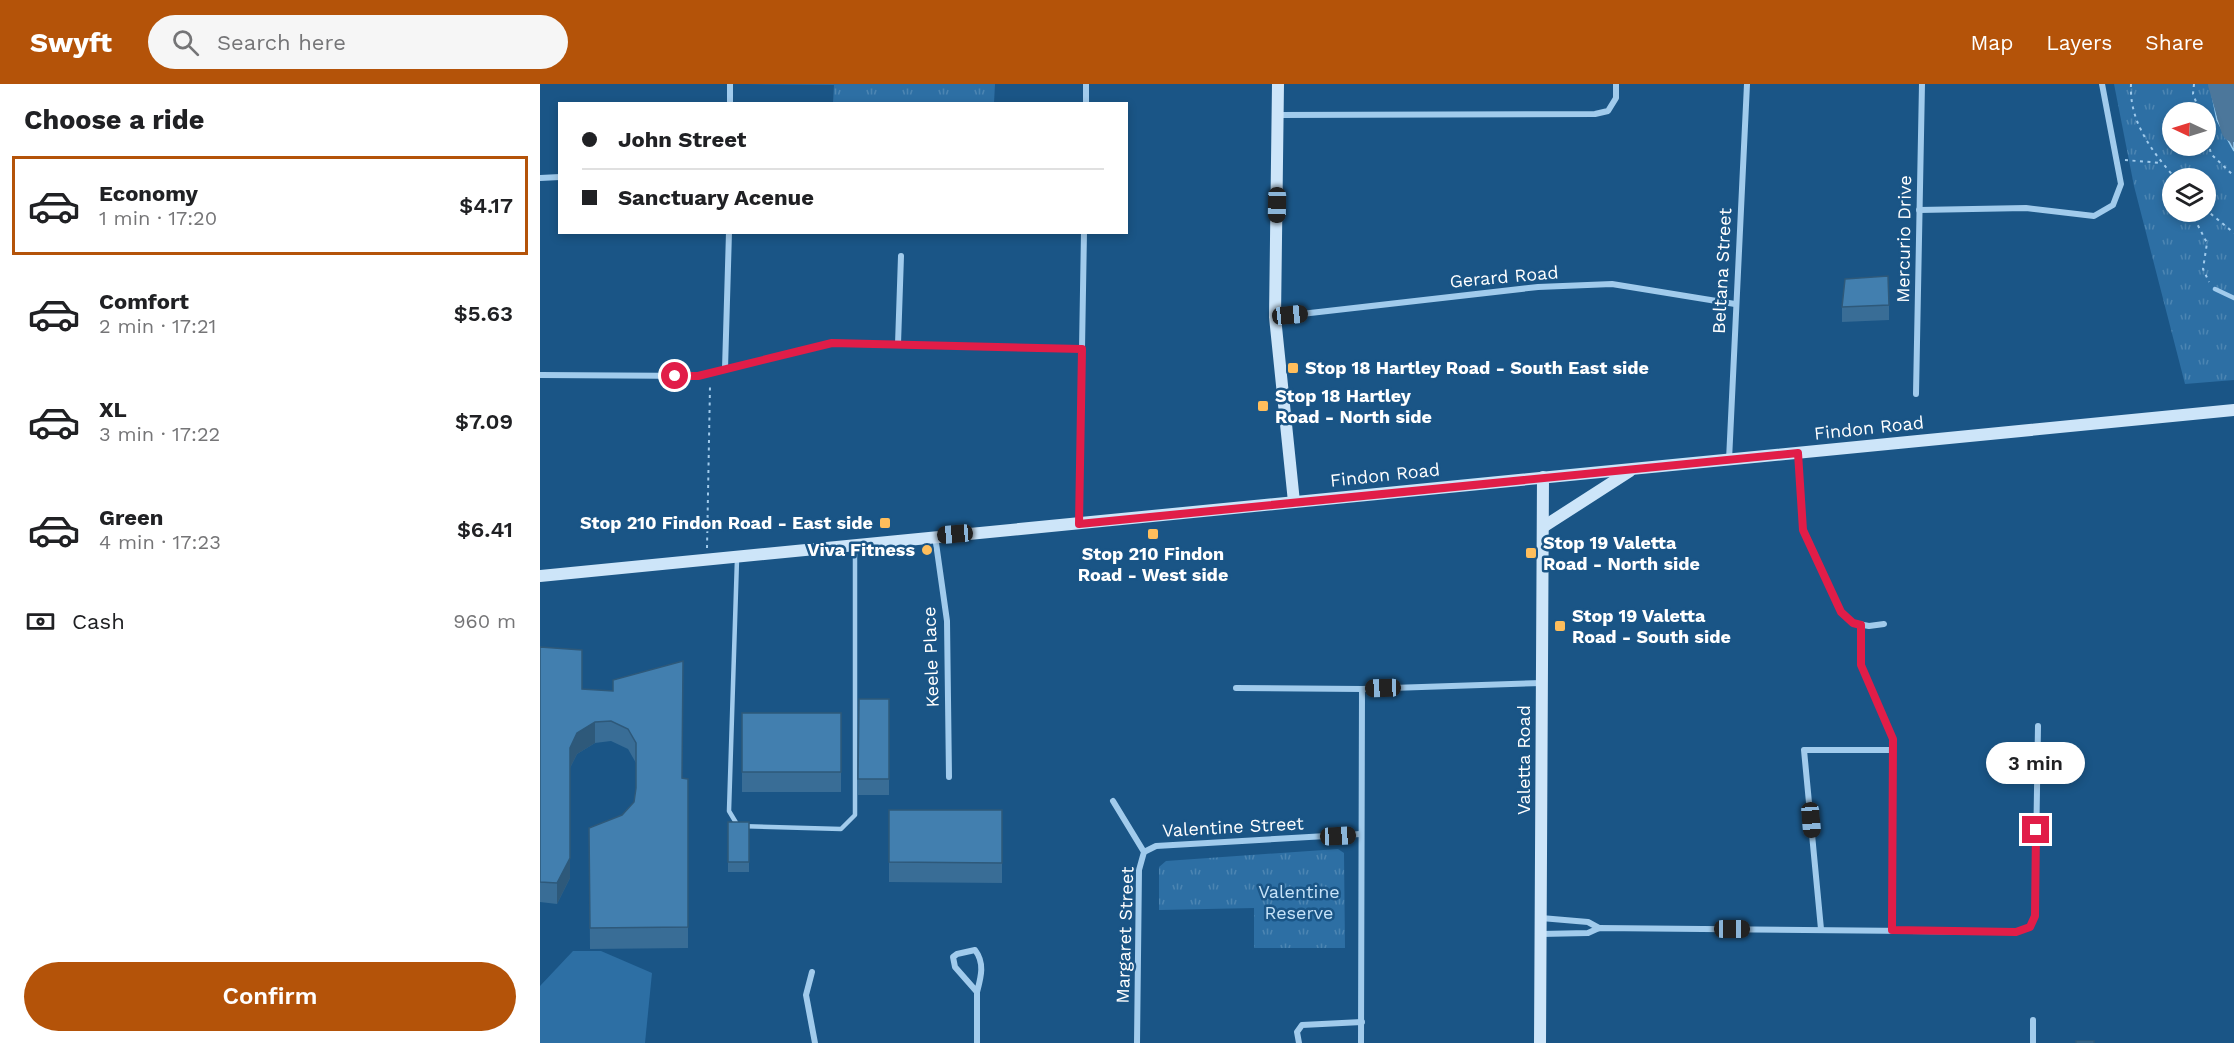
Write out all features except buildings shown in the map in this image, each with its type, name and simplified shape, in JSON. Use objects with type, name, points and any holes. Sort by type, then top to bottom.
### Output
[{"type":"main road","points":[[1278,84],[1275,317],[1294,502]]},
{"type":"main road","name":"Findon Road","points":[[540,576],[2234,410]]},
{"type":"main road","points":[[1543,527],[1633,469]]},
{"type":"main road","name":"Valetta Road","points":[[1540,1043],[1543,477]]},
{"type":"street","points":[[730,84],[730,102]]},
{"type":"street","points":[[1086,84],[1086,102]]},
{"type":"street","points":[[1278,115],[1595,114],[1608,111],[1616,98],[1616,84]]},
{"type":"street","name":"Beltana Street","points":[[1729,460],[1735,304],[1748,84]]},
{"type":"street","name":"Mercurio Drive","points":[[1916,394],[1922,84]]},
{"type":"street","points":[[1919,210],[2026,208],[2094,216],[2114,205],[2121,184],[2102,84]]},
{"type":"street","points":[[540,177],[558,177]]},
{"type":"street","points":[[725,369],[729,234]]},
{"type":"street","points":[[1079,524],[1084,234]]},
{"type":"street","points":[[898,344],[901,256]]},
{"type":"street","name":"Gerard Road","points":[[1275,317],[1538,287],[1612,284],[1735,304]]},
{"type":"street","points":[[540,375],[698,376],[832,343],[1082,349]]},
{"type":"street","points":[[1798,453],[1803,530],[1841,612],[1853,623],[1869,627],[1884,624]]},
{"type":"street","name":"Keele Place","points":[[935,536],[947,621],[949,777]]},
{"type":"street","points":[[1861,625],[1861,665],[1893,739],[1892,930]]},
{"type":"street","points":[[1236,688],[1362,689],[1542,683]]},
{"type":"street","points":[[1361,1043],[1362,689]]},
{"type":"street","points":[[1541,934],[1587,933],[1599,928],[2016,932],[2030,927],[2035,916],[2038,726]]},
{"type":"street","points":[[1821,929],[1804,750],[1893,750]]},
{"type":"street","name":"Margaret Street","points":[[1113,801],[1144,852],[1139,870],[1137,1043]]},
{"type":"street","name":"Valentine Street","points":[[1144,852],[1156,846],[1361,834]]},
{"type":"street","points":[[1541,918],[1588,922],[1599,928]]},
{"type":"street","points":[[977,992],[955,967],[953,957],[957,954],[975,950],[981,958],[982,974],[977,992],[977,1043]]},
{"type":"street","points":[[812,972],[806,995],[815,1043]]},
{"type":"street","points":[[2033,1020],[2033,1043]]},
{"type":"street","points":[[1299,1043],[1297,1032],[1302,1024],[1362,1022]]},
{"type":"lane","points":[[2215,289],[2234,298]]},
{"type":"lane","points":[[737,556],[729,811],[738,826],[841,829],[855,815],[855,544]]},
{"type":"path","points":[[2131,84],[2135,115],[2142,135],[2166,168]]},
{"type":"path","points":[[2194,84],[2193,94],[2196,102]]},
{"type":"path","points":[[2213,156],[2234,176]]},
{"type":"path","points":[[2116,160],[2162,163]]},
{"type":"path","points":[[2216,217],[2234,233]]},
{"type":"path","points":[[2196,222],[2207,243],[2204,274],[2215,289]]},
{"type":"path","points":[[707,559],[710,386]]},
{"type":"green space","points":[[747,84],[995,84],[994,102],[833,102],[834,85]]},
{"type":"green space","points":[[2114,84],[2234,84],[2234,380],[2185,384],[2134,186]]},
{"type":"green space","name":"Valentine Reserve","points":[[1338,849],[1344,853],[1345,948],[1254,948],[1254,908],[1159,910],[1159,867],[1166,861]]},
{"type":"green space","points":[[573,951],[601,951],[652,973],[645,1043],[540,1043],[540,986]]},
{"type":"shaded area","points":[[2210,84],[2221,84],[2220,95],[2234,125],[2234,151],[2217,120],[2216,102],[2214,102]]},
{"type":"waterway","points":[[2221,84],[2234,129]]},
{"type":"place","name":"Stop 18 Hartley Road - South East side","points":[[1293,368]]},
{"type":"place","name":"Stop 18 Hartley Road - North side","points":[[1263,406]]},
{"type":"place","name":"Stop 210 Findon Road - East side","points":[[885,523]]},
{"type":"place","name":"Stop 210 Findon Road - West side","points":[[1153,534]]},
{"type":"place","name":"Viva Fitness","points":[[927,550]]},
{"type":"place","name":"Stop 19 Valetta Road - North side","points":[[1531,553]]},
{"type":"place","name":"Stop 19 Valetta Road - South side","points":[[1560,626]]},
{"type":"route","points":[[675,376],[698,376],[832,343],[1082,349],[1079,524],[1798,453],[1803,530],[1841,612],[1853,623],[1861,625],[1861,665],[1893,739],[1892,930],[2016,932],[2030,927],[2035,916],[2036,830]]}]
